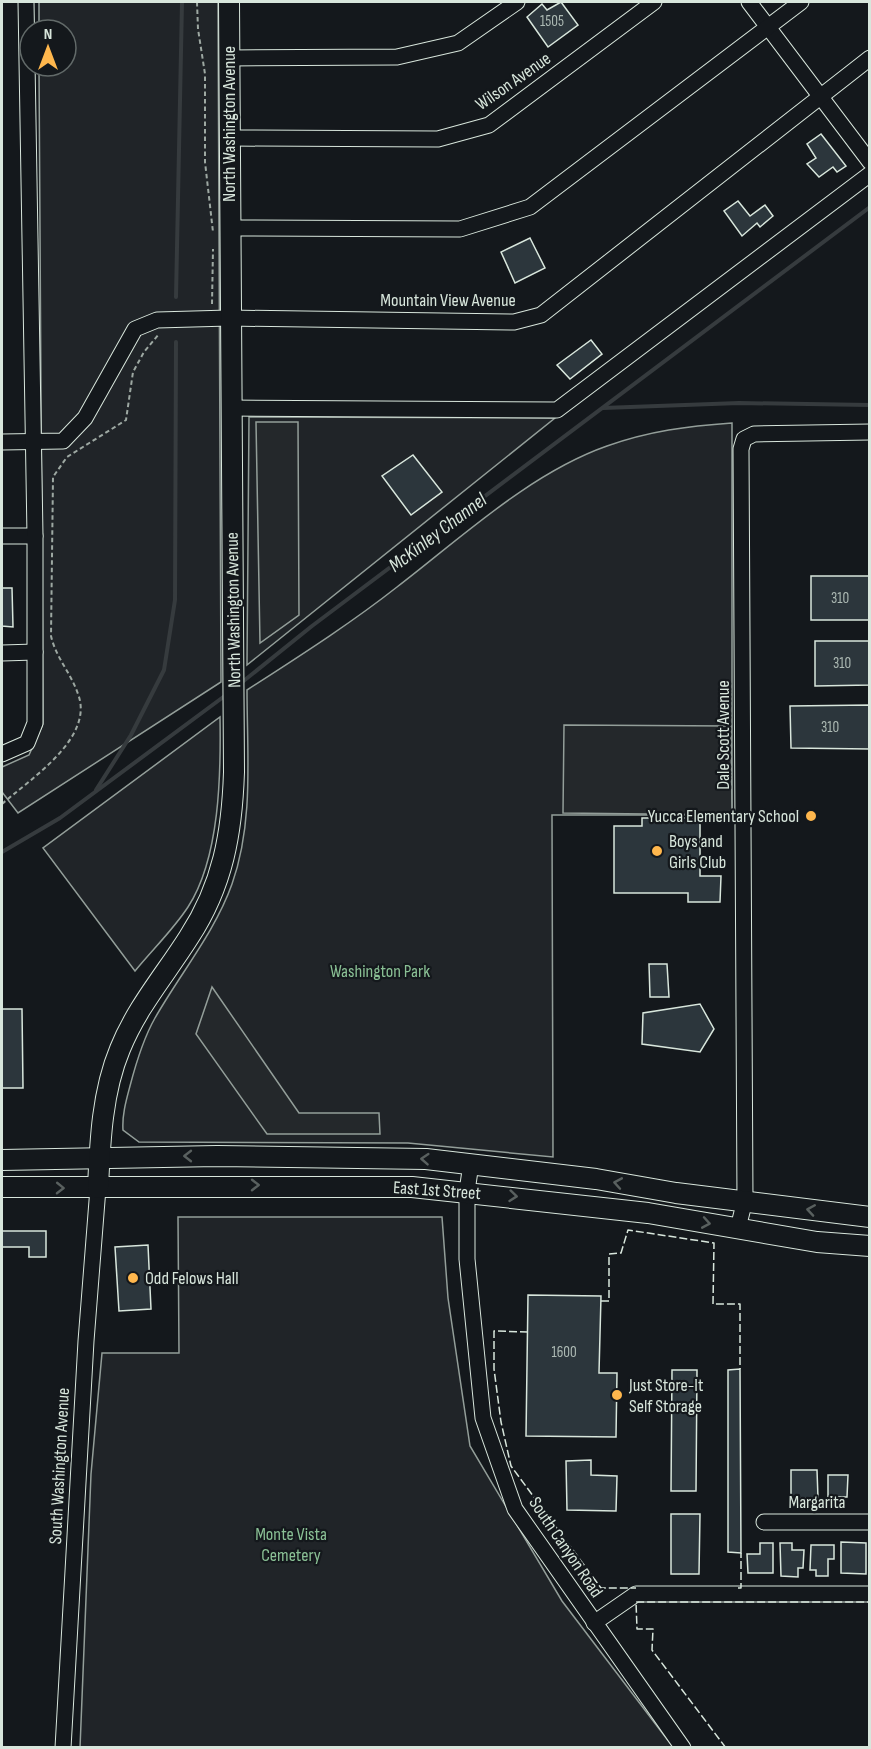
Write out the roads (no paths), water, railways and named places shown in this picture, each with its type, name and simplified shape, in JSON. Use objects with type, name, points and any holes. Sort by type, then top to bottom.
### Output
[{"type":"main road","name":"North Washington Avenue","points":[[98,1188],[106,1092],[119,1051],[137,1011],[189,937],[211,895],[232,825],[234,714],[229,318],[221,231],[230,138],[229,2]]},
{"type":"main road","name":"East 1st Street","points":[[2,1160],[354,1157],[426,1159],[870,1217]]},
{"type":"main road","name":"East 1st Street","points":[[2,1187],[350,1185],[467,1191],[648,1213],[817,1242],[870,1246]]},
{"type":"street","points":[[2,754],[27,743],[35,723],[35,536],[31,441],[26,2]]},
{"type":"street","points":[[230,58],[397,57],[458,43],[517,2]]},
{"type":"street","name":"Wilson Avenue","points":[[230,138],[438,139],[489,125],[654,2]]},
{"type":"street","points":[[749,2],[819,98],[870,162]]},
{"type":"street","points":[[221,231],[460,229],[530,207],[801,2]]},
{"type":"street","name":"Mountain View Avenue","points":[[2,442],[63,441],[85,418],[135,329],[157,320],[229,318],[513,322],[541,315],[870,58]]},
{"type":"street","points":[[230,408],[556,410],[870,174]]},
{"type":"street","name":"Dale Scott Avenue","points":[[738,1228],[745,1200],[741,449],[744,439],[754,434],[870,432]]},
{"type":"street","points":[[2,536],[35,536]]},
{"type":"street","points":[[2,653],[35,652]]},
{"type":"street","name":"South Canyon Road","points":[[471,1164],[467,1191],[467,1259],[483,1418],[515,1509],[683,1748]]},
{"type":"street","name":"South Washington Avenue","points":[[63,1748],[86,1341],[98,1188]]},
{"type":"street","name":"Margarita","points":[[764,1522],[870,1522]]},
{"type":"street","points":[[594,1623],[636,1594],[870,1594]]},
{"type":"waterway","points":[[176,297],[182,2]]},
{"type":"waterway","name":"McKinley Channel","points":[[241,683],[312,626],[870,207]]},
{"type":"waterway","points":[[96,790],[131,735],[164,670],[175,600],[176,342]]},
{"type":"waterway","points":[[603,408],[739,403],[870,405]]},
{"type":"waterway","name":"McKinley Channel","points":[[2,852],[60,818],[226,695]]},
{"type":"place","name":"Yucca Elementary School","points":[[811,816]]},
{"type":"place","name":"Boys and Girls Club","points":[[657,851]]},
{"type":"place","name":"Odd Felows Hall","points":[[133,1278]]},
{"type":"place","name":"Just Store-It Self Storage","points":[[617,1395]]},
{"type":"park label","name":"Washington Park","points":[[380,971]]},
{"type":"park label","name":"Monte Vista Cemetery","points":[[291,1544]]}]
